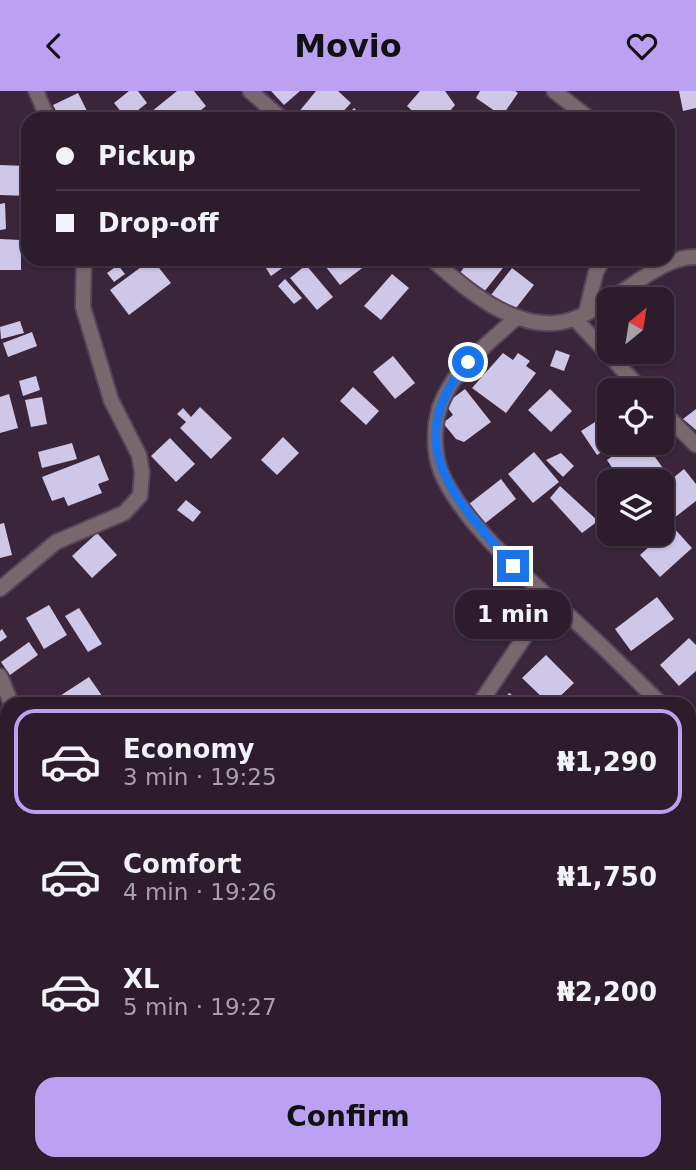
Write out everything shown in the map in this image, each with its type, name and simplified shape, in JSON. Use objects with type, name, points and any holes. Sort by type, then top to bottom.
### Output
[{"type":"street","points":[[36,91],[45,112]]},
{"type":"street","points":[[250,91],[271,112]]},
{"type":"street","points":[[554,91],[581,112]]},
{"type":"street","points":[[675,261],[685,257],[696,257]]},
{"type":"street","points":[[0,589],[56,542],[124,513],[140,496],[142,472],[139,455],[111,400],[83,307],[84,266]]},
{"type":"street","points":[[440,266],[453,278],[517,317],[537,324],[581,316],[597,307]]},
{"type":"street","points":[[581,316],[599,266]]},
{"type":"street","points":[[630,287],[665,266]]},
{"type":"street","points":[[581,316],[632,378]]},
{"type":"street","points":[[517,317],[455,377],[441,402],[435,444],[441,471],[454,497],[513,566],[654,697]]},
{"type":"street","points":[[674,423],[696,445]]},
{"type":"street","points":[[484,697],[550,599]]},
{"type":"street","points":[[0,676],[9,697]]},
{"type":"building","points":[[129,91],[138,91],[147,103],[136,112],[121,112],[114,103]]},
{"type":"building","points":[[177,91],[194,91],[206,106],[199,112],[151,112]]},
{"type":"building","points":[[271,91],[300,91],[284,105]]},
{"type":"building","points":[[316,91],[338,91],[351,103],[343,112],[299,112]]},
{"type":"building","points":[[420,91],[445,91],[455,105],[449,112],[413,112],[407,106]]},
{"type":"building","points":[[480,91],[518,93],[505,112],[496,112],[476,98]]},
{"type":"building","points":[[679,91],[696,91],[696,108],[683,111]]},
{"type":"building","points":[[78,93],[88,112],[56,112],[53,105]]},
{"type":"building","points":[[0,165],[21,166],[21,196],[0,195]]},
{"type":"building","points":[[5,203],[6,229],[0,230],[0,204]]},
{"type":"building","points":[[0,239],[21,240],[21,270],[0,270]]},
{"type":"building","points":[[119,266],[125,274],[114,282],[107,273]]},
{"type":"building","points":[[143,266],[158,266],[171,283],[129,315],[110,290]]},
{"type":"building","points":[[265,266],[285,266],[271,276]]},
{"type":"building","points":[[307,266],[333,297],[317,310],[290,278]]},
{"type":"building","points":[[325,266],[365,266],[340,285]]},
{"type":"building","points":[[465,266],[504,266],[484,292],[460,273]]},
{"type":"building","points":[[512,268],[534,285],[513,312],[491,295]]},
{"type":"building","points":[[392,274],[409,288],[381,320],[364,306]]},
{"type":"building","points":[[285,279],[302,298],[294,304],[278,286]]},
{"type":"building","points":[[20,321],[24,333],[1,339],[0,327]]},
{"type":"building","points":[[32,332],[37,346],[8,357],[3,343]]},
{"type":"building","points":[[556,350],[570,355],[564,371],[550,366]]},
{"type":"building","points":[[503,353],[513,360],[518,353],[530,361],[526,366],[536,373],[506,413],[472,388]]},
{"type":"building","points":[[393,356],[415,383],[395,399],[373,372]]},
{"type":"building","points":[[36,376],[40,390],[23,396],[19,381]]},
{"type":"building","points":[[353,387],[379,411],[366,425],[340,401]]},
{"type":"building","points":[[465,389],[491,422],[464,442],[456,439],[443,423],[453,415],[445,404]]},
{"type":"building","points":[[550,389],[572,411],[551,432],[528,410]]},
{"type":"building","points":[[9,394],[18,428],[0,433],[0,397]]},
{"type":"building","points":[[42,397],[47,424],[31,427],[25,400]]},
{"type":"building","points":[[200,407],[232,438],[211,459],[180,428],[186,422],[177,414],[183,408],[191,417]]},
{"type":"building","points":[[696,409],[696,430],[683,419]]},
{"type":"building","points":[[597,421],[597,455],[581,431]]},
{"type":"building","points":[[283,437],[299,453],[277,475],[261,460]]},
{"type":"building","points":[[170,438],[195,464],[176,482],[151,456]]},
{"type":"building","points":[[72,443],[77,459],[42,468],[38,452]]},
{"type":"building","points":[[534,452],[559,482],[533,503],[508,474]]},
{"type":"building","points":[[561,453],[574,466],[563,477],[546,460]]},
{"type":"building","points":[[99,455],[109,480],[98,484],[102,493],[68,506],[64,497],[52,501],[42,477]]},
{"type":"building","points":[[614,455],[654,455],[664,469],[613,469],[607,460]]},
{"type":"building","points":[[684,469],[696,484],[696,501],[674,518],[674,477]]},
{"type":"building","points":[[501,479],[516,499],[483,525],[469,504]]},
{"type":"building","points":[[560,486],[597,522],[582,533],[550,498]]},
{"type":"building","points":[[186,500],[201,512],[193,522],[177,510]]},
{"type":"building","points":[[4,523],[12,555],[0,558],[0,524]]},
{"type":"building","points":[[674,528],[692,548],[660,577],[640,555],[650,546],[674,546]]},
{"type":"building","points":[[97,533],[117,555],[92,578],[72,556]]},
{"type":"building","points":[[657,597],[674,619],[631,651],[615,629]]},
{"type":"building","points":[[49,605],[67,635],[44,649],[26,618]]},
{"type":"building","points":[[79,608],[102,644],[88,652],[65,616]]},
{"type":"building","points":[[2,629],[7,637],[0,642],[0,631]]},
{"type":"building","points":[[689,638],[696,645],[696,671],[679,686],[660,665]]},
{"type":"building","points":[[29,642],[38,655],[10,675],[1,662]]},
{"type":"building","points":[[546,655],[574,683],[559,697],[542,697],[522,678]]},
{"type":"building","points":[[89,677],[103,697],[58,697]]},
{"type":"route","points":[[468,362],[455,377],[441,402],[435,444],[441,471],[454,497],[513,566]]}]
